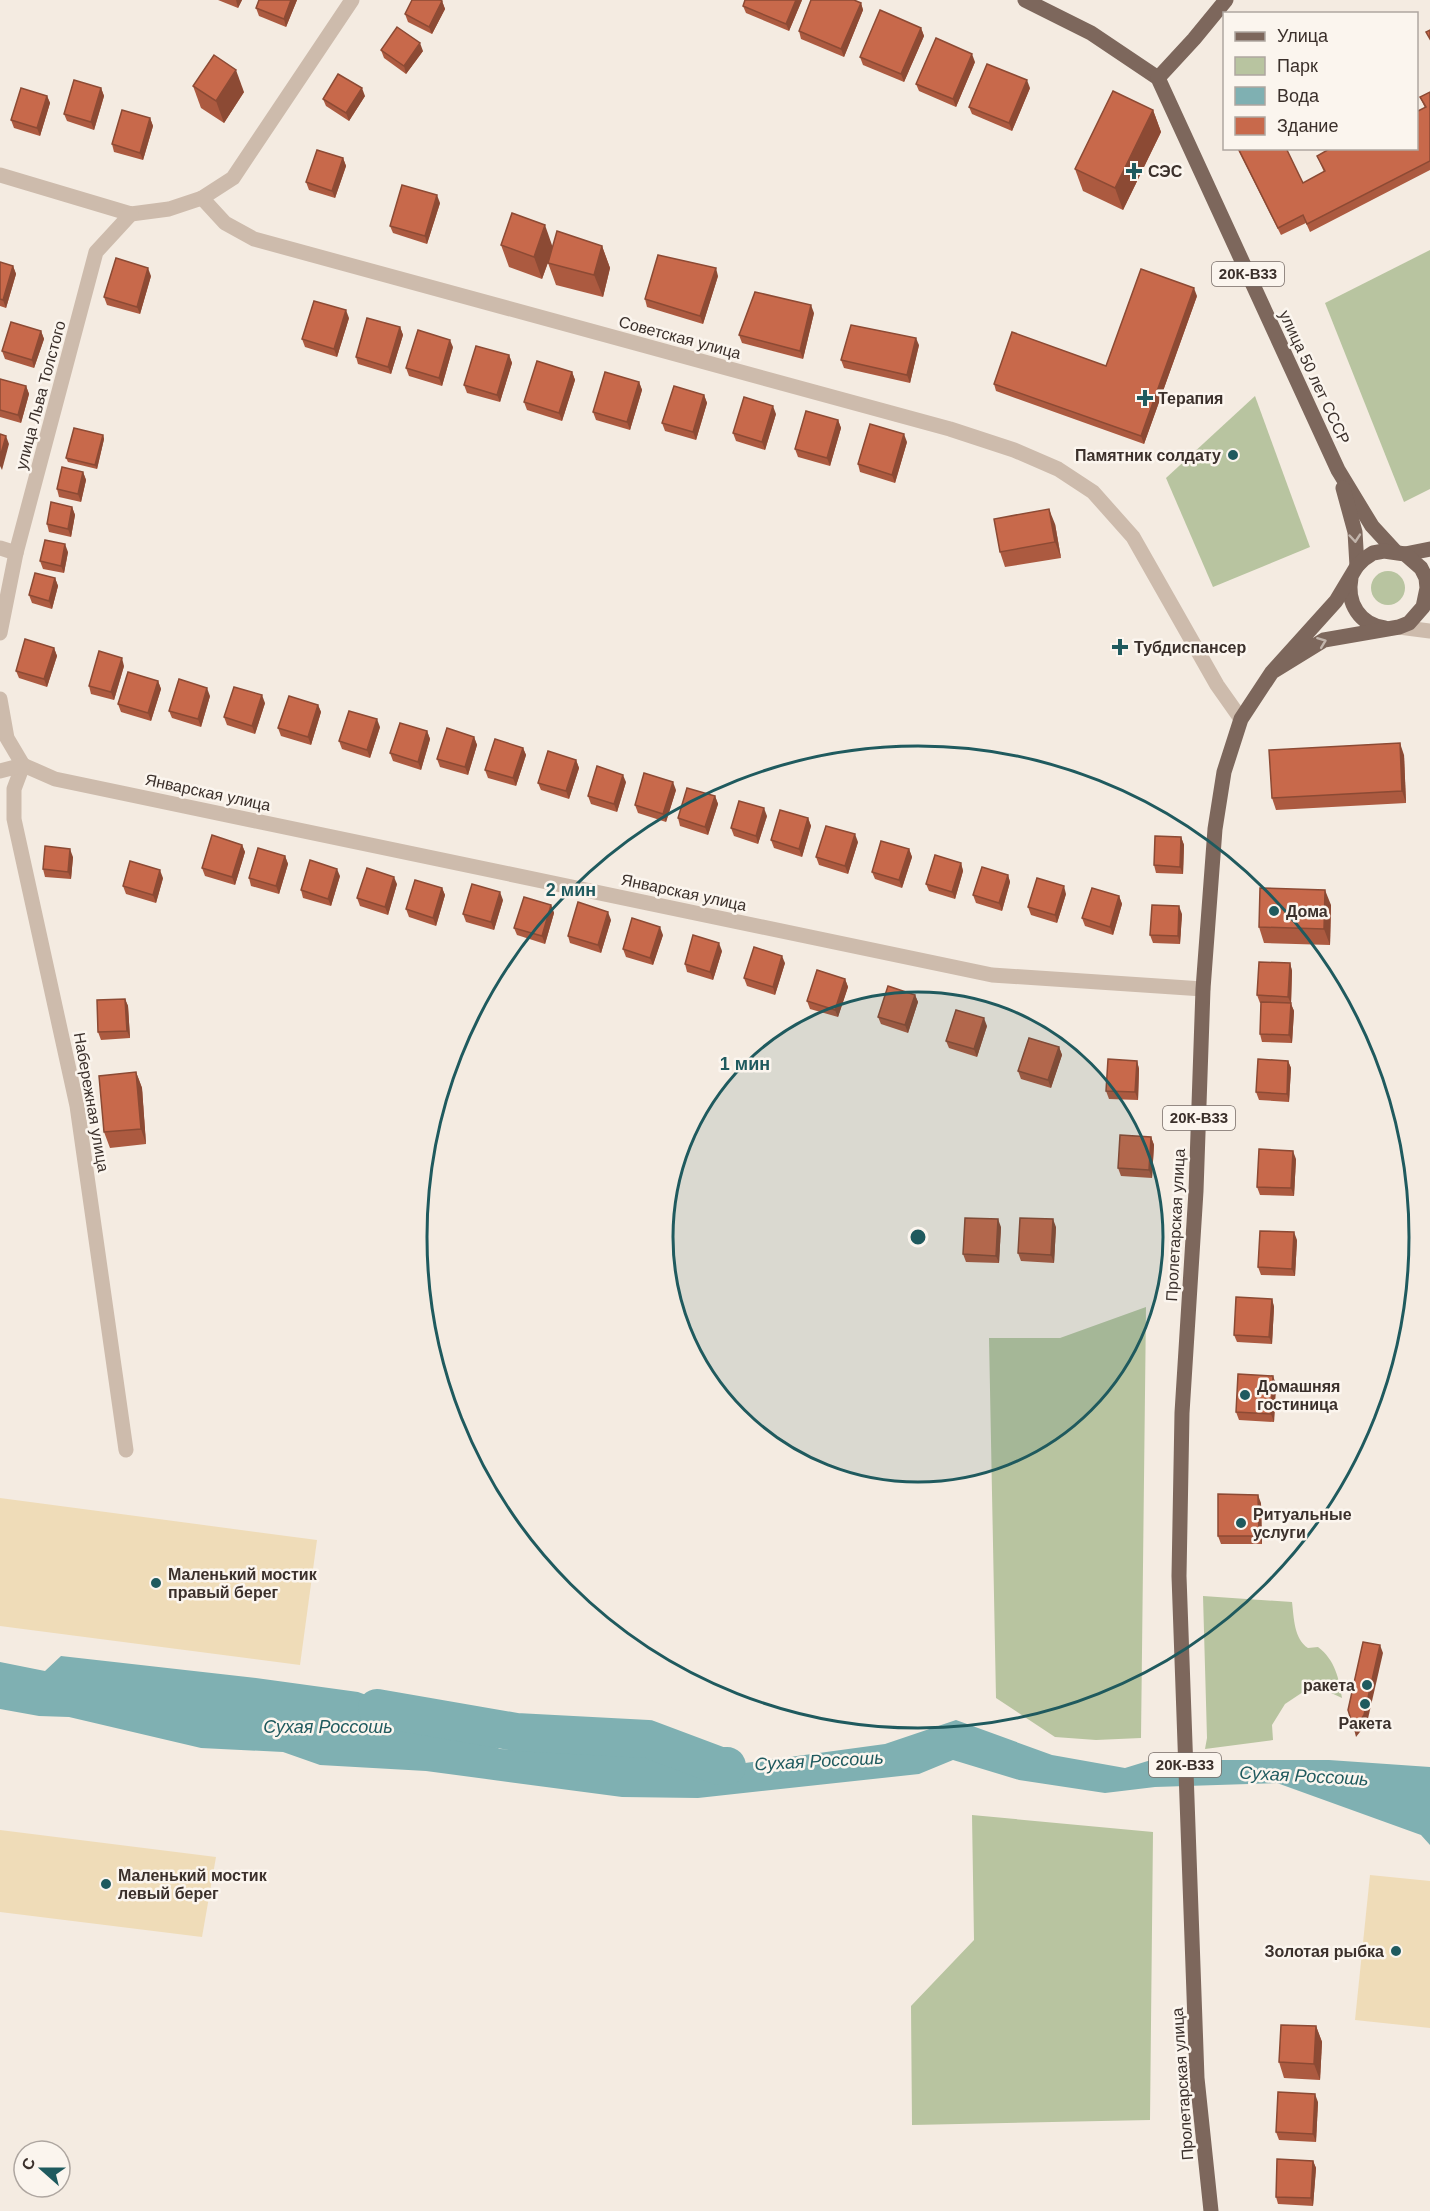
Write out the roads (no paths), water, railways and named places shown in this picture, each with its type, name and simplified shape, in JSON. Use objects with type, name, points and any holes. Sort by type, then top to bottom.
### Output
[{"type":"main road","points":[[1025,0],[1091,33],[1158,78],[1226,0]]},
{"type":"main road","name":"улица 50 лет СССР","points":[[1158,78],[1338,470]]},
{"type":"main road","name":"20К-В33","points":[[1272,672],[1324,640],[1393,628],[1408,623],[1417,616],[1428,593],[1421,568],[1372,526],[1338,470]]},
{"type":"main road","name":"20К-В33","points":[[1338,470],[1355,532],[1354,571],[1350,597],[1360,616],[1378,627],[1393,628]]},
{"type":"main road","points":[[1400,552],[1430,549]]},
{"type":"main road","name":"20К-В33","points":[[1272,672],[1336,602],[1354,571],[1364,559],[1374,553],[1400,552]]},
{"type":"main road","name":"Пролетарская улица","points":[[1211,2211],[1197,2078],[1192,1954],[1179,1576],[1182,1413],[1196,1191],[1203,989],[1215,829],[1224,772],[1241,719],[1272,672]]},
{"type":"street","points":[[0,176],[131,214],[169,209],[202,198],[233,178],[352,0]]},
{"type":"street","name":"Советская улица","points":[[202,198],[225,223],[254,239],[950,429],[1014,450],[1058,469],[1093,492],[1133,537],[1217,685],[1241,719]]},
{"type":"street","name":"улица Льва Толстого","points":[[0,633],[16,553],[96,252],[131,214]]},
{"type":"street","points":[[0,548],[16,553]]},
{"type":"street","points":[[1393,628],[1430,631]]},
{"type":"street","points":[[0,699],[4,737],[23,765],[0,771]]},
{"type":"street","name":"Январская улица","points":[[23,765],[55,779],[992,975],[1203,989]]},
{"type":"street","name":"Набережная улица","points":[[23,765],[14,789],[14,819],[77,1106],[126,1450]]},
{"type":"water","name":"Сухая Россошь","points":[[61,1656],[358,1692],[446,1724],[500,1749],[588,1753],[624,1738],[648,1739],[687,1754],[745,1763],[885,1744],[956,1720],[1052,1755],[1125,1768],[1151,1760],[1329,1760],[1430,1767],[1430,1845],[1421,1835],[1277,1783],[1155,1787],[1105,1793],[1019,1780],[953,1760],[919,1774],[698,1798],[622,1797],[426,1771],[320,1765],[283,1752],[201,1748],[69,1717],[39,1716],[0,1709],[0,1662],[45,1671]]},
{"type":"waterway","name":"Сухая Россошь","points":[[377,1708],[516,1732],[648,1739],[720,1766],[727,1766]]},
{"type":"place","name":"СЭС","points":[[1134,171]]},
{"type":"place","name":"Терапия","points":[[1145,398]]},
{"type":"place","name":"Памятник солдату","points":[[1233,455]]},
{"type":"place","name":"Тубдиспансер","points":[[1120,647]]},
{"type":"place","name":"Дома","points":[[1274,911]]},
{"type":"place","name":"Домашняя гостиница","points":[[1245,1395]]},
{"type":"place","name":"Ритуальные услуги","points":[[1241,1523]]},
{"type":"place","name":"Маленький мостик правый берег","points":[[156,1583]]},
{"type":"place","name":"ракета","points":[[1367,1685]]},
{"type":"place","name":"Ракета","points":[[1365,1704]]},
{"type":"place","name":"Маленький мостик левый берег","points":[[106,1884]]},
{"type":"place","name":"Золотая рыбка","points":[[1396,1951]]}]
